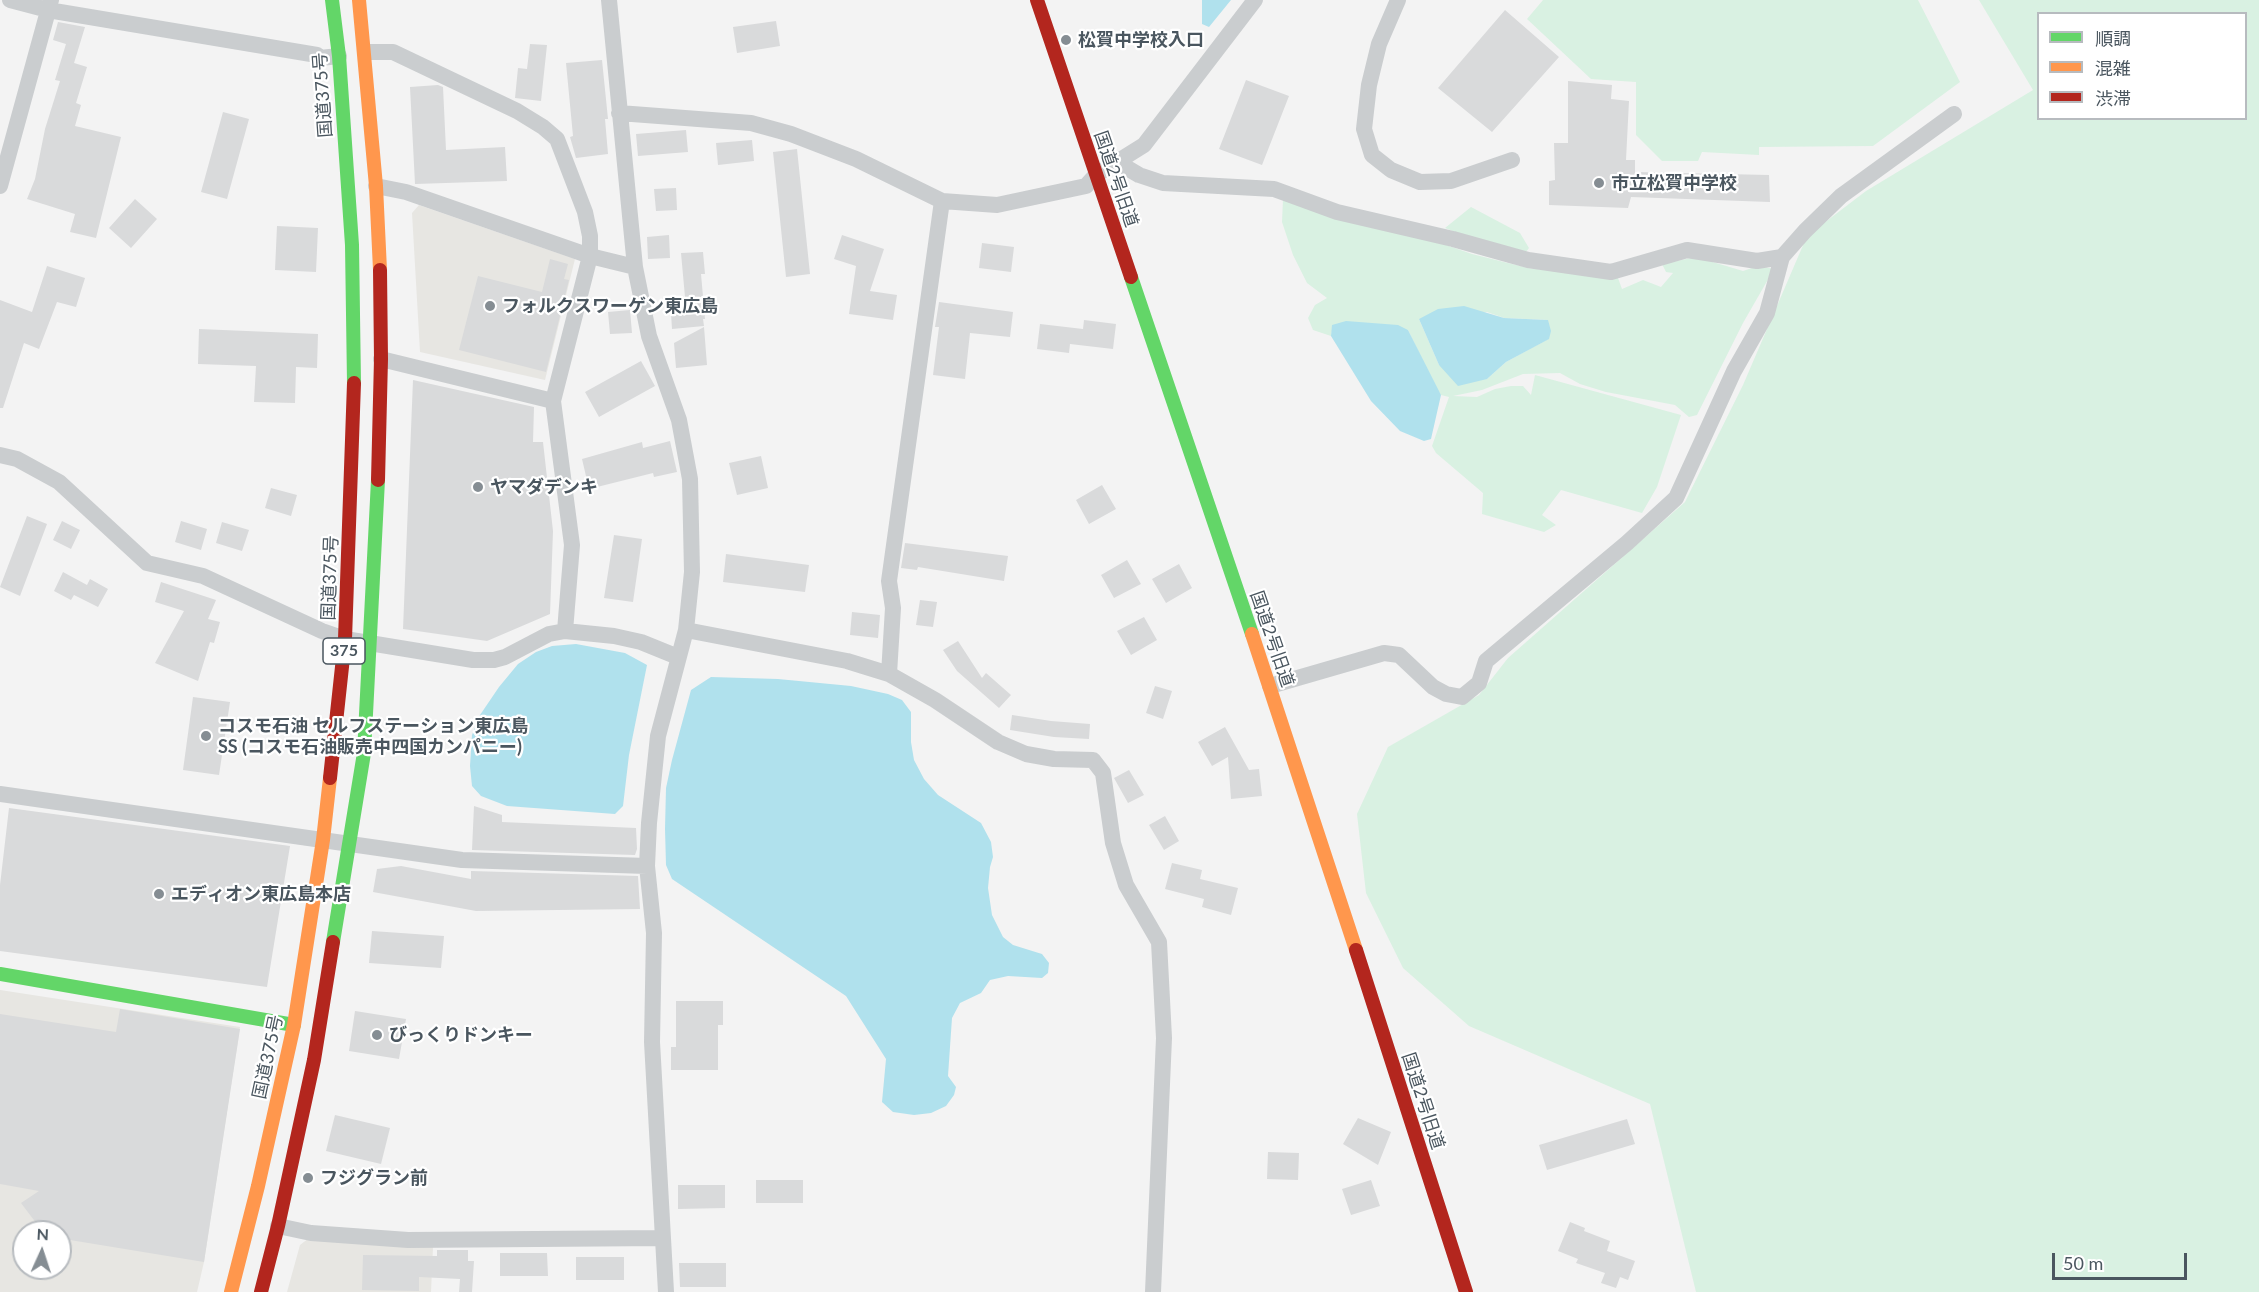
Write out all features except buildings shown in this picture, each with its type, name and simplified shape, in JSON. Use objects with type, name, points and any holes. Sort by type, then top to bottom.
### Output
[{"type":"main road","name":"国道375号","points":[[231,1292],[258,1186],[294,1025],[323,840],[345,639],[354,411],[352,245],[339,56],[332,0]]},
{"type":"main road","name":"375","points":[[261,1292],[278,1226],[314,1060],[363,753],[370,642],[381,358],[380,259],[376,186],[359,0]]},
{"type":"main road","name":"国道2号旧道","points":[[1037,0],[1270,686],[1466,1292]]},
{"type":"main road","points":[[0,974],[294,1025]]},
{"type":"street","points":[[10,0],[50,5],[320,58],[339,56]]},
{"type":"street","points":[[609,0],[635,267],[649,336],[679,420],[690,479],[692,572],[686,630],[658,736],[647,866],[654,933],[652,1042],[666,1292]]},
{"type":"street","points":[[619,112],[751,123],[791,134],[856,159],[942,201],[997,206],[1086,186],[1096,175],[1144,145],[1255,0]]},
{"type":"street","points":[[1398,0],[1378,44],[1369,85],[1364,129],[1372,155],[1391,170],[1420,182],[1451,181],[1512,160]]},
{"type":"street","points":[[0,186],[50,5]]},
{"type":"street","points":[[365,52],[393,52],[517,111],[543,127],[557,139],[585,212],[590,236],[590,256],[553,402],[572,545],[565,631]]},
{"type":"street","points":[[1270,686],[1384,653],[1399,655],[1433,687],[1446,694],[1462,697],[1479,683],[1486,661],[1627,543],[1676,498],[1734,371],[1767,313],[1782,257],[1841,196],[1954,114]]},
{"type":"street","points":[[1117,162],[1138,175],[1163,183],[1274,189],[1337,212],[1453,239],[1528,260],[1611,272],[1687,250],[1757,261],[1782,257]]},
{"type":"street","points":[[376,186],[406,192],[590,256],[635,267]]},
{"type":"street","points":[[889,674],[893,608],[889,581],[942,201]]},
{"type":"street","points":[[381,358],[553,402]]},
{"type":"street","points":[[0,455],[17,459],[59,482],[147,563],[203,576],[321,631],[345,639],[473,660],[494,660],[505,657],[549,634],[565,631],[614,636],[641,642],[678,657]]},
{"type":"street","points":[[686,630],[847,662],[889,674],[935,700],[998,742],[1026,754],[1054,759],[1093,760],[1103,773],[1113,843],[1126,885],[1159,942],[1164,1038],[1153,1292]]},
{"type":"street","points":[[0,794],[462,860],[647,866]]},
{"type":"street","points":[[278,1226],[311,1233],[408,1240],[663,1238]]},
{"type":"shaded area","name":"フォルクスワーゲン東広島","points":[[419,205],[575,259],[545,380],[420,352],[412,213]]},
{"type":"shaded area","points":[[0,990],[240,1027],[204,1262],[197,1292],[0,1292]]},
{"type":"shaded area","points":[[309,1238],[433,1247],[431,1292],[287,1292],[300,1245]]},
{"type":"green space","points":[[1543,0],[1918,0],[1960,82],[1873,146],[1759,147],[1759,155],[1702,152],[1698,161],[1662,161],[1636,135],[1636,82],[1591,79],[1527,19]]},
{"type":"green space","points":[[1979,0],[2259,0],[2259,1292],[1696,1292],[1650,1104],[1469,1026],[1403,968],[1366,893],[1357,814],[1388,747],[1479,695],[1508,658],[1685,502],[1743,385],[1807,236],[1866,191],[2033,90]]},
{"type":"green space","points":[[1283,199],[1528,268],[1618,278],[1622,289],[1643,280],[1661,287],[1673,273],[1666,272],[1662,264],[1696,257],[1743,271],[1758,266],[1774,269],[1743,323],[1697,415],[1689,417],[1675,405],[1606,392],[1580,384],[1560,373],[1523,374],[1482,390],[1453,396],[1477,397],[1495,389],[1511,386],[1523,386],[1531,395],[1535,375],[1681,415],[1657,487],[1642,513],[1561,490],[1542,515],[1556,525],[1544,532],[1482,514],[1483,493],[1436,453],[1432,446],[1449,397],[1441,395],[1436,388],[1408,330],[1333,325],[1331,336],[1313,330],[1308,318],[1315,305],[1327,298],[1307,283],[1293,255],[1282,222]],"holes":[[[1487,312],[1504,318],[1548,320],[1548,339],[1506,362],[1487,379],[1439,365],[1419,319]]]},
{"type":"green space","points":[[1471,207],[1520,233],[1529,248],[1526,252],[1483,243],[1445,228]]},
{"type":"water","points":[[1202,0],[1231,0],[1209,27],[1202,24]]},
{"type":"water","points":[[1464,306],[1504,318],[1548,320],[1551,331],[1549,339],[1506,362],[1487,379],[1458,386],[1439,365],[1419,319],[1438,309]]},
{"type":"water","points":[[1346,321],[1398,325],[1408,330],[1441,395],[1431,439],[1424,441],[1400,431],[1371,401],[1331,336],[1332,325]]},
{"type":"water","points":[[576,644],[625,653],[647,665],[629,755],[623,806],[615,814],[507,806],[481,796],[472,786],[470,766],[472,735],[480,715],[518,664],[536,652],[552,646]]},
{"type":"water","points":[[711,677],[778,679],[851,686],[888,694],[902,700],[911,712],[911,742],[914,760],[924,779],[938,795],[981,823],[991,842],[993,857],[988,888],[992,915],[1003,937],[1013,945],[1042,954],[1049,963],[1048,973],[1042,978],[1008,976],[990,980],[981,993],[960,1003],[952,1018],[948,1076],[956,1087],[954,1095],[946,1106],[931,1113],[914,1115],[893,1112],[882,1102],[886,1059],[846,996],[672,879],[666,865],[666,788],[691,690]]},
{"type":"traffic: fast","points":[[332,0],[339,56],[352,245],[354,383]]},
{"type":"traffic: fast","points":[[1131,277],[1252,634]]},
{"type":"traffic: fast","points":[[333,942],[364,753],[378,480]]},
{"type":"traffic: fast","points":[[0,974],[294,1025]]},
{"type":"traffic: slow","points":[[359,0],[376,186],[380,270]]},
{"type":"traffic: slow","points":[[1252,634],[1356,950]]},
{"type":"traffic: slow","points":[[231,1292],[258,1186],[294,1025],[323,840],[330,778]]},
{"type":"traffic: jam","points":[[1037,0],[1131,277]]},
{"type":"traffic: jam","points":[[378,480],[381,359],[380,270]]},
{"type":"traffic: jam","points":[[330,778],[345,639],[354,383]]},
{"type":"traffic: jam","points":[[261,1292],[278,1226],[314,1060],[333,942]]},
{"type":"traffic: jam","points":[[1356,950],[1466,1292]]},
{"type":"place","name":"松賀中学校入口","points":[[1066,40]]},
{"type":"place","name":"市立松賀中学校","points":[[1599,183]]},
{"type":"place","name":"フォルクスワーゲン東広島","points":[[490,306]]},
{"type":"place","name":"ヤマダデンキ","points":[[478,487]]},
{"type":"place","name":"コスモ石油 セルフステーション東広島 SS (コスモ石油販売中四国カンパニー)","points":[[206,736]]},
{"type":"place","name":"エディオン東広島本店","points":[[159,894]]},
{"type":"place","name":"びっくりドンキー","points":[[377,1035]]},
{"type":"place","name":"フジグラン前","points":[[308,1178]]}]
